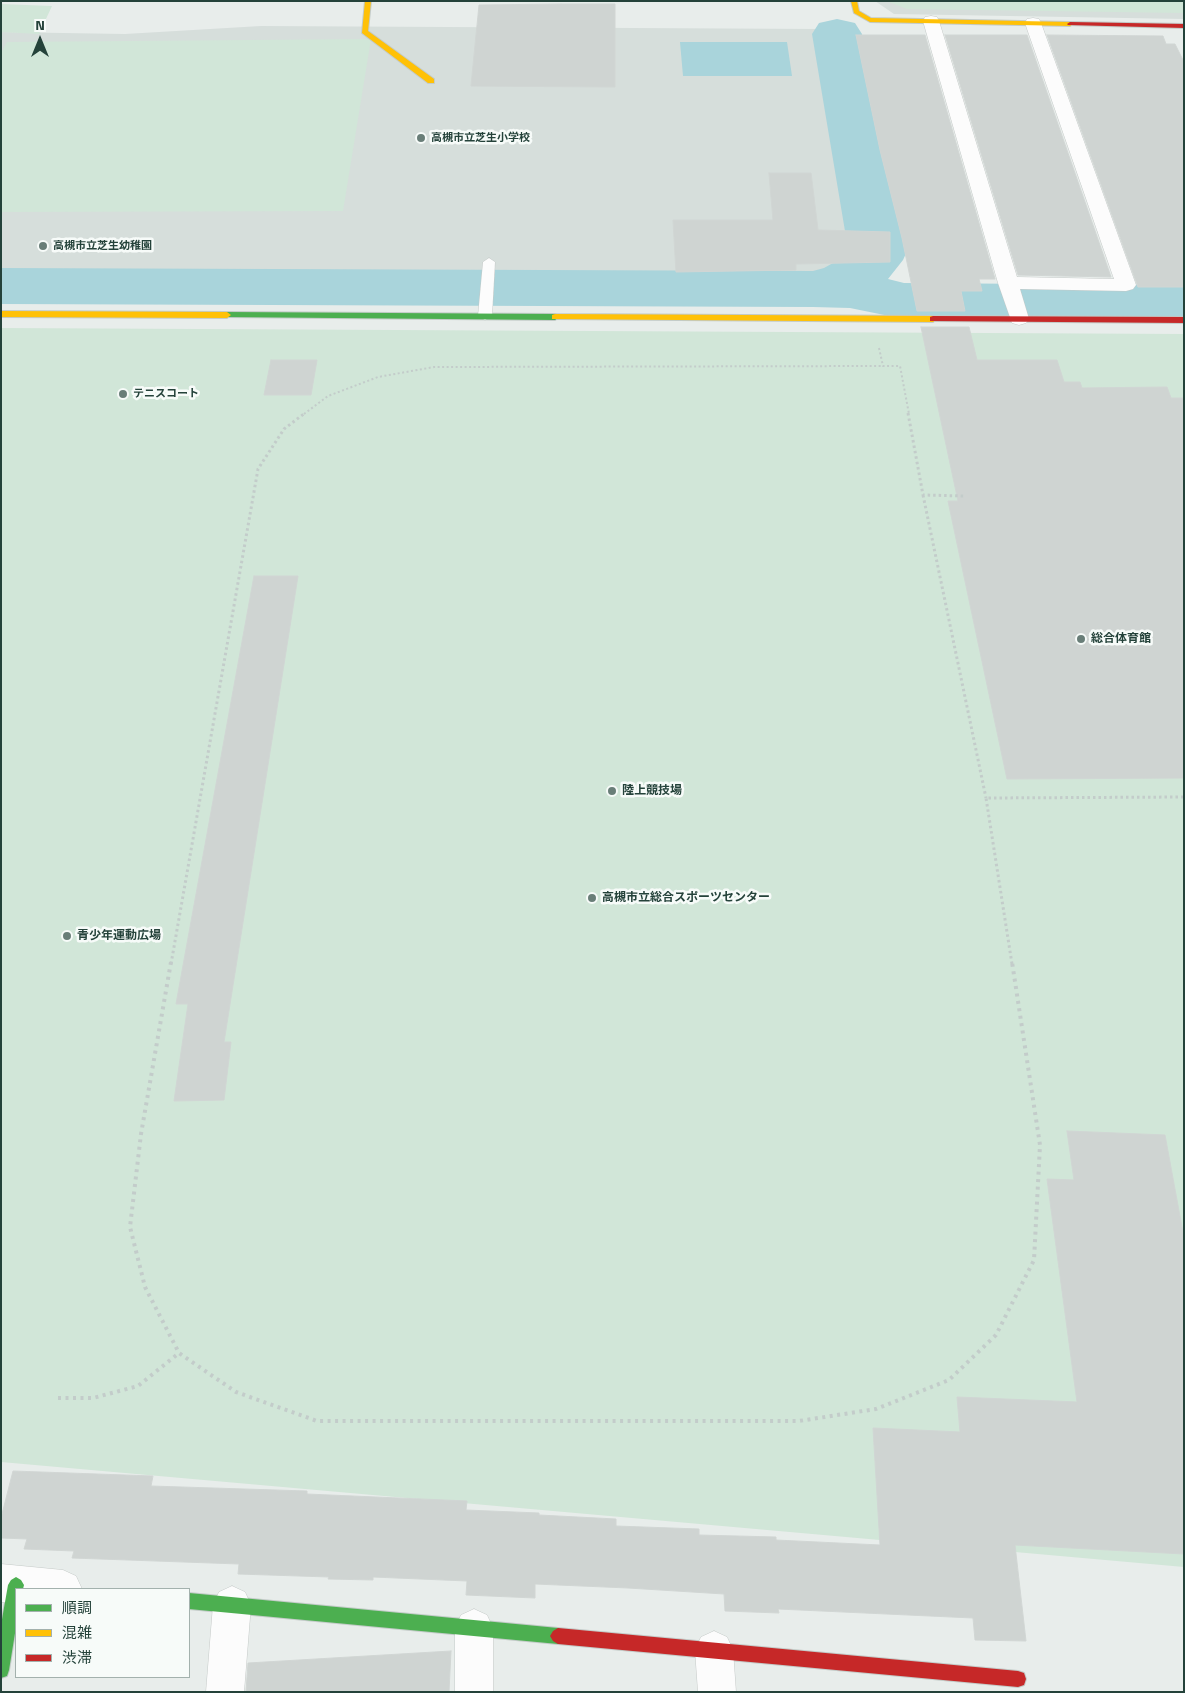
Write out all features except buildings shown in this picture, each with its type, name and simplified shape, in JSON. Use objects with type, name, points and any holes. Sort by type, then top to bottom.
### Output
[{"type":"street","points":[[368,1],[364,32],[432,81]]},
{"type":"street","points":[[854,1],[856,12],[870,20],[1033,23],[1182,29]]},
{"type":"street","points":[[931,21],[1013,301]]},
{"type":"street","points":[[1,314],[873,318],[1126,285],[1033,23]]},
{"type":"street","points":[[1013,301],[1184,320]]},
{"type":"street","points":[[1,1670],[9,1584],[52,1588]]},
{"type":"street","points":[[190,1601],[1018,1678]]},
{"type":"street","points":[[225,1692],[232,1605]]},
{"type":"street","points":[[474,1628],[474,1692]]},
{"type":"street","points":[[714,1650],[717,1692]]},
{"type":"lane","points":[[485,316],[488,268]]},
{"type":"path","points":[[873,318],[883,366]]},
{"type":"path","points":[[883,366],[900,366],[923,495],[986,798],[1040,1145],[1034,1260],[996,1334],[949,1380],[876,1409],[799,1421],[317,1421],[236,1392],[179,1353],[145,1287],[130,1227],[142,1124],[258,469],[284,429],[328,396],[378,377],[434,367],[883,366]]},
{"type":"path","points":[[923,495],[965,496]]},
{"type":"path","points":[[986,798],[1184,797]]},
{"type":"path","points":[[58,1398],[93,1398],[138,1386],[179,1353]]},
{"type":"shaded area","points":[[875,1],[1184,1],[1184,19],[894,14]]},
{"type":"shaded area","name":"高槻市立芝生小学校","points":[[261,26],[819,29],[862,242],[848,263],[814,274],[1,275],[1,32],[125,34]]},
{"type":"green space","points":[[887,1],[1184,1],[1184,13],[907,9]]},
{"type":"green space","points":[[1,4],[52,6],[39,34],[1,32]]},
{"type":"green space","points":[[371,39],[343,211],[1,212],[1,53],[7,42]]},
{"type":"green space","name":"高槻市立総合スポーツセンター","points":[[1,328],[1184,334],[1184,1567],[1,1462]]},
{"type":"water","points":[[680,42],[787,42],[792,76],[683,76]]},
{"type":"waterway","points":[[813,289],[844,282],[863,271],[873,260],[878,249],[837,34]]},
{"type":"waterway","points":[[1,286],[813,289]]},
{"type":"waterway","points":[[813,289],[850,290],[904,301],[1184,303]]},
{"type":"traffic: fast","points":[[227,315],[555,317]]},
{"type":"traffic: fast","points":[[1,1670],[15,1591]]},
{"type":"traffic: fast","points":[[190,1601],[558,1636]]},
{"type":"traffic: slow","points":[[368,1],[364,32],[431,81]]},
{"type":"traffic: slow","points":[[854,1],[856,12],[870,20],[1070,24]]},
{"type":"traffic: slow","points":[[1,314],[227,315]]},
{"type":"traffic: slow","points":[[555,317],[933,319]]},
{"type":"traffic: jam","points":[[1070,24],[1184,26]]},
{"type":"traffic: jam","points":[[933,319],[1184,320]]},
{"type":"traffic: jam","points":[[558,1636],[1018,1679]]},
{"type":"place","name":"高槻市立芝生小学校","points":[[421,138]]},
{"type":"place","name":"高槻市立芝生幼稚園","points":[[43,246]]},
{"type":"place","name":"テニスコート","points":[[123,394]]},
{"type":"place","name":"総合体育館","points":[[1081,639]]},
{"type":"place","name":"陸上競技場","points":[[612,791]]},
{"type":"place","name":"高槻市立総合スポーツセンター","points":[[592,898]]},
{"type":"place","name":"青少年運動広場","points":[[67,936]]}]
